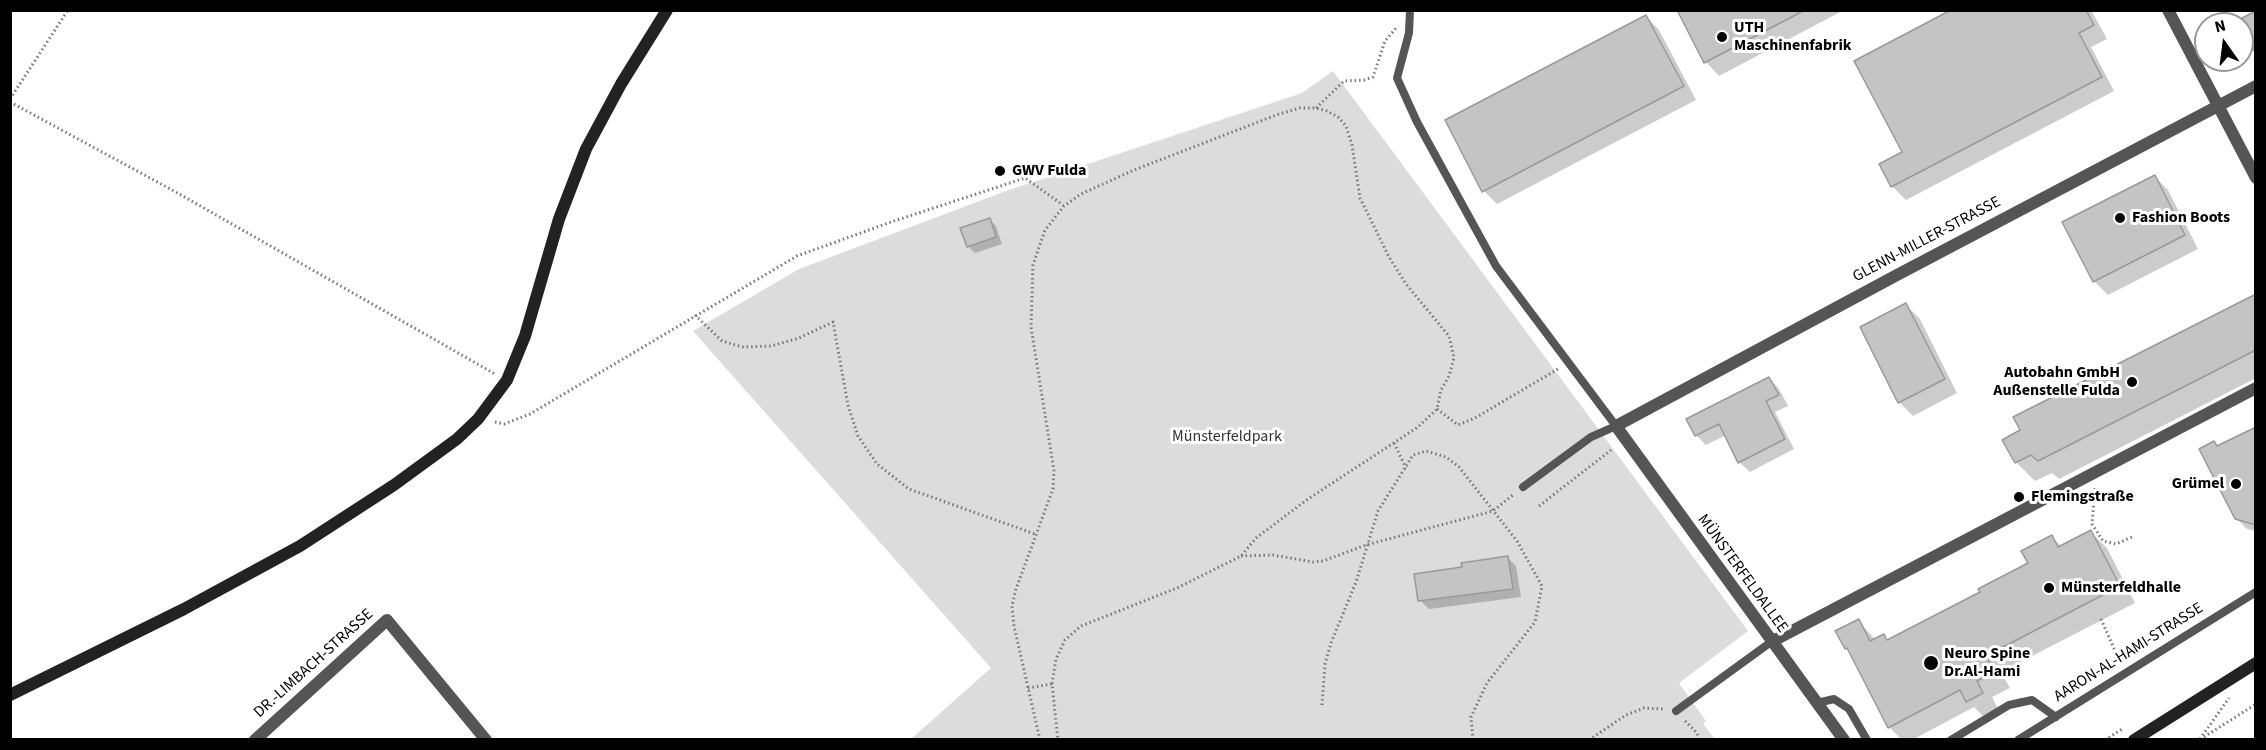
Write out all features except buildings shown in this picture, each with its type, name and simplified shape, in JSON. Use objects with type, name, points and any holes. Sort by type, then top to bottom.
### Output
[{"type":"street","points":[[10,694],[184,609],[300,546],[394,485],[457,439],[478,419],[507,380],[525,336],[559,219],[586,150],[621,84],[667,10]]},
{"type":"street","points":[[2168,10],[2256,178]]},
{"type":"street","name":"GLENN-MILLER-STRASSE","points":[[1616,426],[2256,86]]},
{"type":"street","points":[[1771,642],[2256,388]]},
{"type":"street","name":"MÜNSTERFELDALLEE","points":[[1616,426],[1844,740]]},
{"type":"street","name":"DR.-LIMBACH-STRASSE","points":[[255,740],[387,620],[486,740]]},
{"type":"street","points":[[2134,740],[2256,663]]},
{"type":"lane","points":[[1410,15],[1409,33],[1397,78],[1417,122],[1496,266],[1616,426],[1591,436],[1523,487]]},
{"type":"lane","name":"AARON-AL-HAMI-STRASSE","points":[[2018,740],[2256,592]]},
{"type":"lane","points":[[1676,711],[1771,642]]},
{"type":"lane","points":[[1817,703],[1834,699],[1848,709],[1867,740]]},
{"type":"lane","points":[[1950,739],[2009,705],[2032,700],[2056,717]]},
{"type":"path","points":[[68,10],[10,100],[507,380]]},
{"type":"path","points":[[1316,108],[1344,81],[1373,77],[1385,41],[1395,28],[1410,15]]},
{"type":"path","points":[[1040,740],[1014,626],[1012,606],[1016,589],[1053,489],[1053,471],[1031,327],[1033,265],[1045,230],[1064,206],[1081,194],[1134,170],[1279,114],[1300,108],[1327,111],[1338,117],[1346,126],[1352,145],[1360,198],[1376,232],[1406,284],[1449,336],[1454,358],[1449,376],[1441,390],[1437,409],[1418,427],[1308,499],[1256,538],[1241,556],[1177,588],[1081,626],[1065,640],[1056,659],[1053,684],[1058,740]]},
{"type":"path","points":[[478,419],[504,424],[530,414],[797,256],[1025,178],[1064,206]]},
{"type":"path","points":[[695,315],[722,342],[742,347],[771,346],[799,338],[833,322],[858,436],[878,464],[909,489],[1036,534]]},
{"type":"path","points":[[1437,409],[1458,425],[1475,418],[1569,362]]},
{"type":"path","points":[[1394,443],[1406,468]]},
{"type":"path","points":[[1539,506],[1611,450]]},
{"type":"path","points":[[1322,705],[1325,664],[1331,643],[1356,582],[1378,511],[1413,455],[1426,451],[1446,457],[1459,467],[1517,541],[1542,586],[1535,622],[1487,682],[1472,717],[1473,740]]},
{"type":"path","points":[[1241,556],[1273,555],[1313,562],[1323,561],[1366,545],[1493,511],[1523,487]]},
{"type":"path","points":[[2095,488],[2092,524],[2103,541],[2116,544],[2132,537]]},
{"type":"path","points":[[2101,618],[2113,646]]},
{"type":"path","points":[[1027,688],[1053,684]]},
{"type":"path","points":[[2200,739],[2228,699],[2237,693]]},
{"type":"path","points":[[2200,739],[2256,704]]},
{"type":"path","points":[[1588,740],[1626,715],[1644,708],[1676,711],[1697,733],[1699,740]]},
{"type":"green space","name":"Münsterfeldpark","points":[[1333,71],[1748,631],[1679,683],[1706,721],[1703,724],[1715,739],[911,739],[991,668],[693,331],[799,269],[1006,191],[1302,93]]},
{"type":"place","name":"UTH Maschinenfabrik","points":[[1722,37]]},
{"type":"place","name":"GWV Fulda","points":[[1000,171]]},
{"type":"place","name":"Fashion Boots","points":[[2120,218]]},
{"type":"place","name":"Autobahn GmbH Außenstelle Fulda","points":[[2132,382]]},
{"type":"place","name":"Grümel","points":[[2236,484]]},
{"type":"place","name":"Flemingstraße","points":[[2019,497]]},
{"type":"place","name":"Münsterfeldhalle","points":[[2049,588]]},
{"type":"place","name":"Neuro Spine Dr.Al-Hami","points":[[1931,663]]}]
